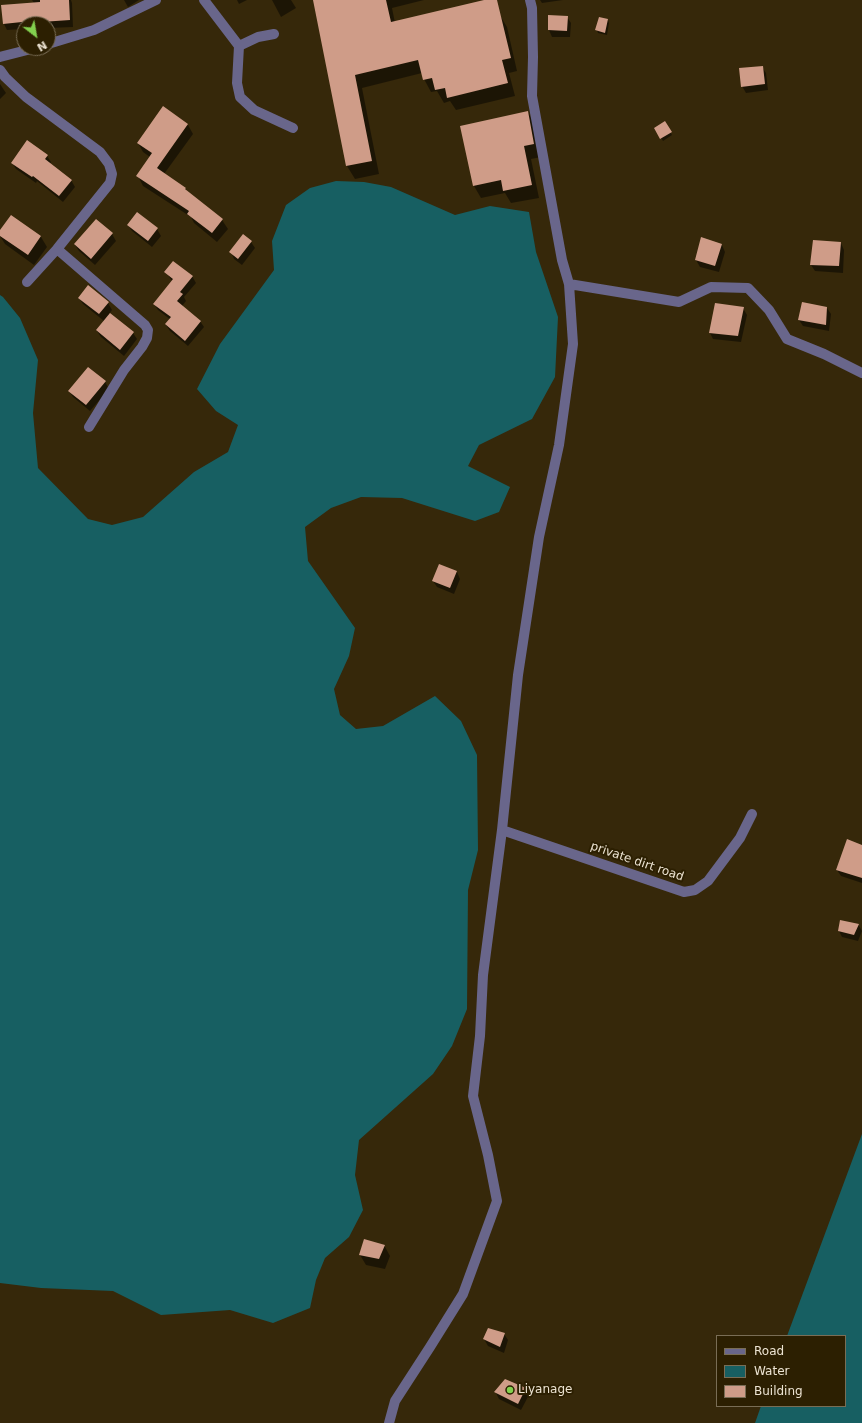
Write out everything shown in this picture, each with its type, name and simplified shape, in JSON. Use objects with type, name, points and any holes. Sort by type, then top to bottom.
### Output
[{"type":"street","points":[[56,42],[94,30],[156,0]]},
{"type":"street","points":[[204,0],[239,46],[237,83],[240,97],[254,110],[293,128]]},
{"type":"street","points":[[388,1423],[394,1401],[463,1294],[497,1202],[488,1155],[473,1096],[480,1036],[483,975],[502,830],[518,675],[540,537],[559,445],[573,344],[569,284],[562,260],[532,96],[532,8],[530,0]]},
{"type":"street","points":[[239,46],[258,37],[274,34]]},
{"type":"street","points":[[0,57],[16,53]]},
{"type":"street","points":[[0,70],[5,77],[26,97],[100,152],[110,164],[112,174],[110,183],[57,249],[27,282]]},
{"type":"street","points":[[57,249],[145,325],[148,330],[147,338],[142,347],[124,370],[89,427]]},
{"type":"street","points":[[569,284],[679,302],[711,287],[748,288],[769,310],[787,339],[824,354],[862,373]]},
{"type":"street","name":"private dirt road","points":[[502,830],[684,892],[695,890],[708,881],[740,838],[752,814]]},
{"type":"water","points":[[336,181],[364,182],[391,187],[455,215],[490,206],[529,212],[536,252],[558,317],[555,377],[532,419],[479,445],[468,466],[510,487],[499,512],[475,521],[402,498],[361,497],[331,508],[305,527],[308,561],[355,628],[349,656],[334,689],[340,715],[356,729],[383,726],[435,696],[461,721],[477,755],[478,850],[468,890],[467,1009],[452,1046],[433,1074],[359,1140],[355,1175],[363,1210],[349,1237],[325,1258],[316,1280],[310,1308],[273,1323],[230,1310],[161,1315],[113,1291],[41,1288],[0,1283],[0,295],[20,318],[38,360],[33,413],[38,468],[88,519],[112,525],[143,517],[194,472],[228,452],[238,425],[216,411],[197,389],[220,344],[274,270],[272,241],[286,205],[310,188]]},
{"type":"water","points":[[862,1134],[862,1423],[755,1423],[761,1407],[846,1407],[846,1335],[787,1335]]},
{"type":"building","points":[[40,0],[69,0],[70,20],[56,21],[56,16],[16,16],[16,23],[3,24],[1,5],[40,2]]},
{"type":"building","points":[[313,0],[386,0],[391,22],[484,0],[497,0],[511,58],[502,60],[508,83],[447,98],[445,88],[435,90],[432,78],[423,80],[418,60],[355,75],[372,161],[346,166]]},
{"type":"building","points":[[548,15],[568,16],[567,31],[548,30]]},
{"type":"building","points":[[599,17],[608,19],[605,33],[595,30]]},
{"type":"building","points":[[763,66],[765,84],[741,87],[739,68]]},
{"type":"building","points":[[163,106],[188,124],[157,168],[186,188],[185,189],[223,219],[212,233],[187,214],[189,211],[136,176],[152,153],[137,143]]},
{"type":"building","points":[[528,111],[534,144],[524,146],[532,185],[503,191],[501,180],[473,186],[460,126]]},
{"type":"building","points":[[665,121],[672,132],[660,139],[654,128]]},
{"type":"building","points":[[27,140],[48,155],[45,159],[72,180],[59,196],[33,176],[32,177],[11,163]]},
{"type":"building","points":[[137,212],[158,228],[148,241],[127,225]]},
{"type":"building","points":[[11,215],[41,236],[28,255],[0,236],[0,230]]},
{"type":"building","points":[[96,219],[113,233],[91,259],[74,244]]},
{"type":"building","points":[[243,234],[252,241],[238,259],[229,252]]},
{"type":"building","points":[[701,237],[722,244],[715,266],[695,260]]},
{"type":"building","points":[[813,240],[841,242],[839,266],[810,265]]},
{"type":"building","points":[[173,261],[193,276],[180,292],[183,294],[177,301],[201,321],[185,341],[165,324],[171,317],[153,304],[173,279],[164,272]]},
{"type":"building","points":[[88,285],[109,302],[99,314],[78,298]]},
{"type":"building","points":[[802,302],[827,307],[826,325],[798,320]]},
{"type":"building","points":[[715,303],[744,307],[738,336],[709,333]]},
{"type":"building","points":[[110,313],[134,332],[120,350],[96,330]]},
{"type":"building","points":[[88,367],[106,381],[86,405],[68,391]]},
{"type":"building","points":[[439,564],[457,571],[450,588],[432,581]]},
{"type":"building","points":[[847,839],[862,845],[862,878],[836,870]]},
{"type":"building","points":[[840,920],[859,924],[854,935],[838,931]]},
{"type":"building","points":[[364,1239],[385,1245],[379,1259],[359,1255]]},
{"type":"building","points":[[488,1328],[505,1333],[500,1347],[483,1339]]},
{"type":"building","name":"Liyanage","points":[[505,1379],[526,1388],[518,1404],[494,1392]]},
{"type":"place","name":"Liyanage","points":[[510,1390]]}]
